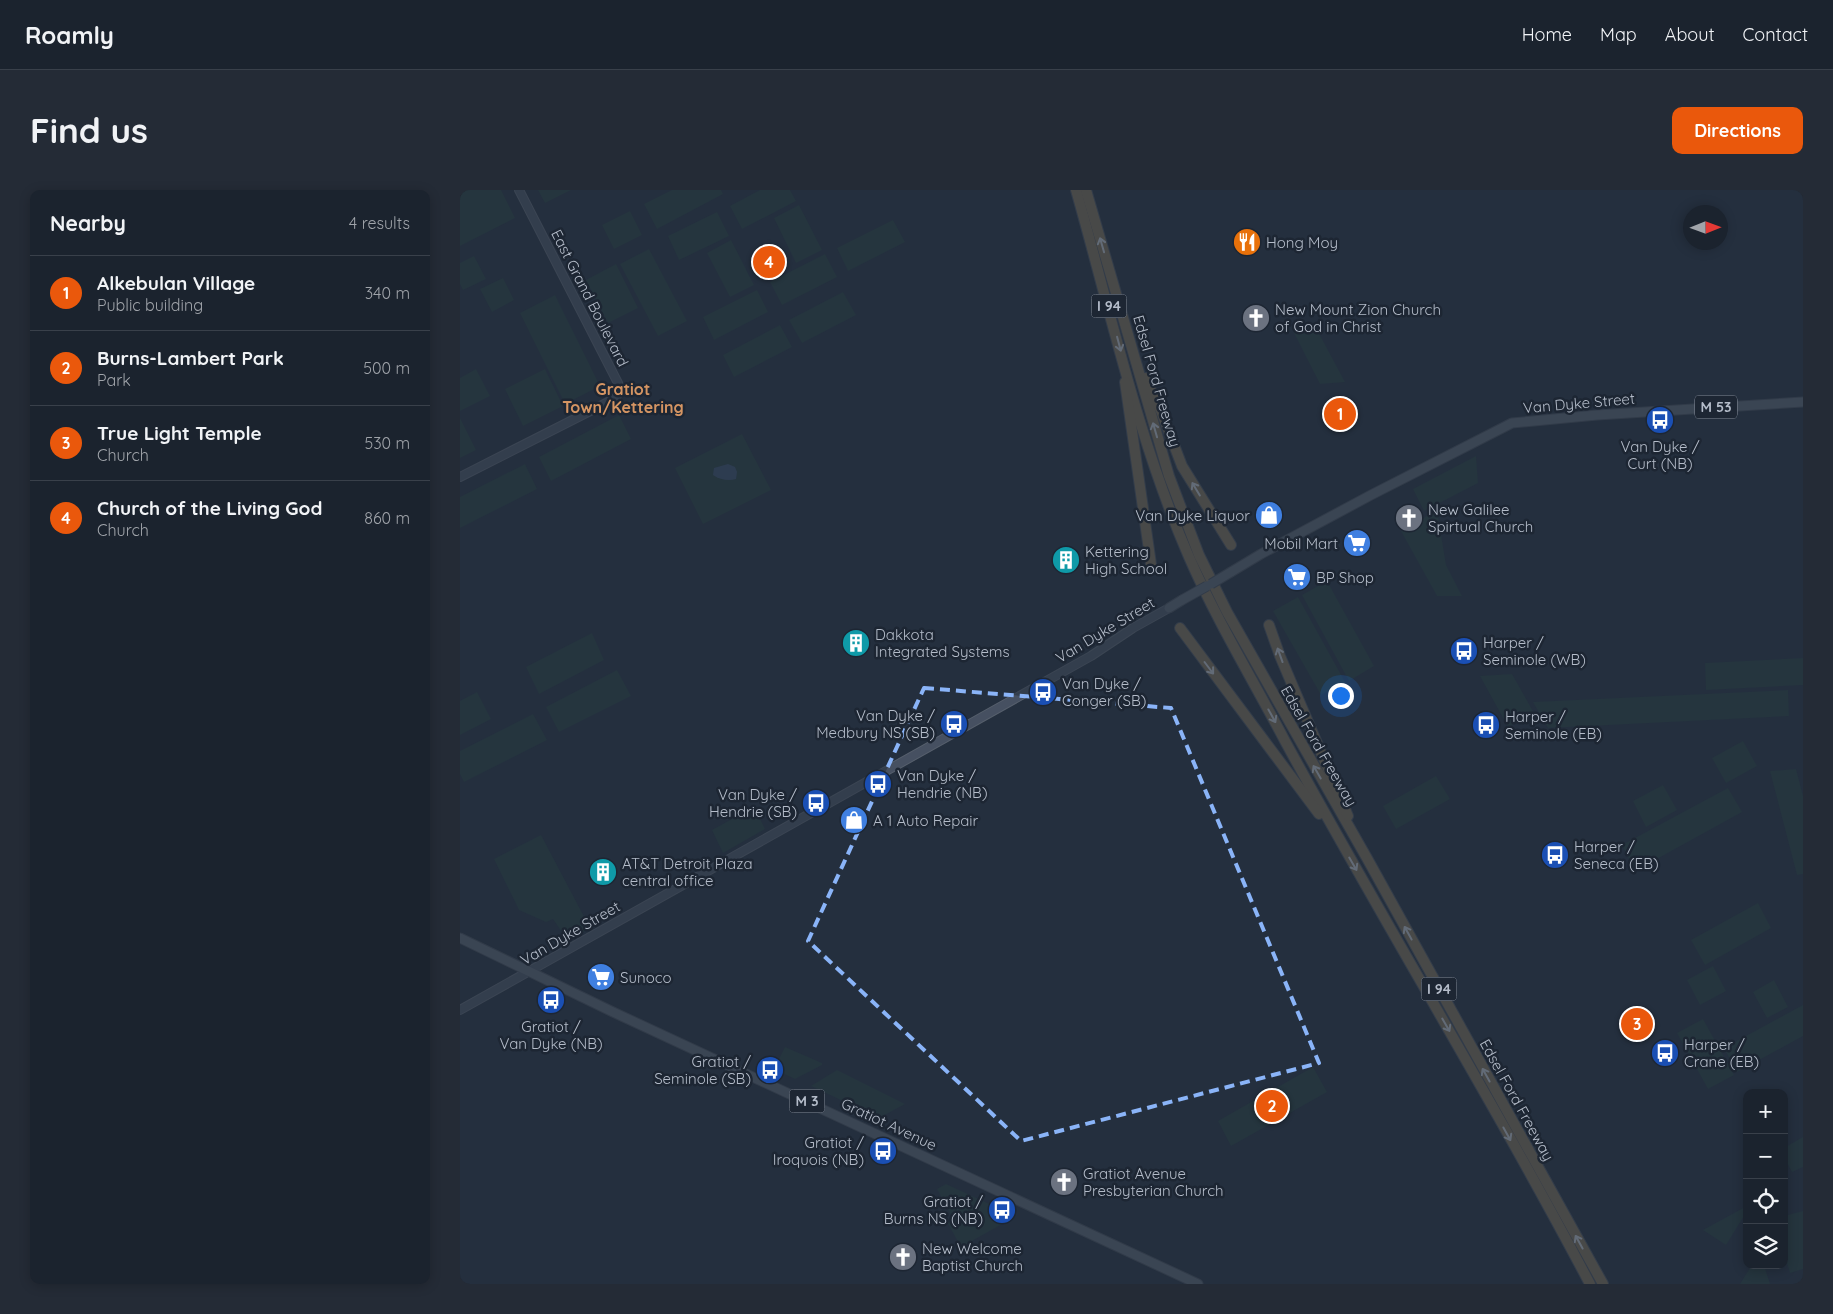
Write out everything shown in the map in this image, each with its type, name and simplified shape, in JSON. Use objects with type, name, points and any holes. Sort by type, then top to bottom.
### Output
[{"type":"highway","name":"Edsel Ford Freeway","points":[[1076,190],[1125,366],[1160,479],[1190,559],[1216,614],[1337,837],[1466,1061],[1590,1284]]},
{"type":"highway","name":"Edsel Ford Freeway","points":[[1086,190],[1169,476],[1199,554],[1247,650],[1368,860],[1603,1284]]},
{"type":"highway","points":[[1136,359],[1155,398],[1182,466],[1231,546]]},
{"type":"highway","points":[[1125,366],[1127,402],[1151,564]]},
{"type":"highway","points":[[1269,625],[1280,656],[1368,860]]},
{"type":"highway","points":[[1180,628],[1337,837]]},
{"type":"main road","name":"East Grand Boulevard","points":[[460,477],[612,400],[620,391],[618,383],[519,190]]},
{"type":"main road","name":"Van Dyke Street","points":[[460,1010],[1084,660],[1133,628],[1260,554],[1370,495],[1512,423],[1606,414],[1803,402]]},
{"type":"main road","name":"Gratiot Avenue","points":[[460,938],[613,1012],[1198,1284]]},
{"type":"highlighted area","points":[[924,688],[1171,708],[1319,1063],[1021,1141],[808,941]]},
{"type":"green space","points":[[460,190],[501,190],[515,218],[460,246]]},
{"type":"green space","points":[[538,190],[571,190],[545,203]]},
{"type":"green space","points":[[672,190],[721,190],[723,194],[657,229],[644,204]]},
{"type":"green space","points":[[760,190],[790,190],[796,201],[742,229],[730,206]]},
{"type":"green space","points":[[799,205],[822,250],[796,263],[774,218]]},
{"type":"green space","points":[[630,211],[642,235],[614,249],[602,225]]},
{"type":"green space","points":[[717,212],[729,236],[679,260],[668,236]]},
{"type":"green space","points":[[893,220],[905,242],[848,271],[837,248]]},
{"type":"green space","points":[[731,240],[754,285],[730,297],[707,253]]},
{"type":"green space","points":[[649,249],[687,321],[658,336],[620,264]]},
{"type":"green space","points":[[825,254],[837,277],[782,305],[770,282]]},
{"type":"green space","points":[[474,256],[486,279],[463,290],[460,284],[460,263]]},
{"type":"green space","points":[[616,264],[638,308],[608,323],[586,280]]},
{"type":"green space","points":[[503,278],[514,300],[492,312],[480,289]]},
{"type":"green space","points":[[757,290],[768,312],[714,340],[703,317]]},
{"type":"green space","points":[[843,292],[856,315],[802,343],[789,320]]},
{"type":"green space","points":[[555,295],[600,386],[565,404],[520,313]]},
{"type":"green space","points":[[780,325],[792,347],[734,377],[723,355]]},
{"type":"green space","points":[[1315,326],[1345,382],[1320,384],[1291,327]]},
{"type":"green space","points":[[476,369],[490,396],[460,411],[460,378]]},
{"type":"green space","points":[[545,369],[563,406],[523,426],[505,389]]},
{"type":"green space","points":[[619,415],[631,439],[551,481],[539,457]]},
{"type":"green space","points":[[460,418],[476,450],[460,458]]},
{"type":"green space","points":[[742,434],[771,490],[703,524],[675,468]]},
{"type":"green space","points":[[1476,456],[1478,483],[1424,511],[1413,489]]},
{"type":"green space","points":[[525,464],[537,489],[460,528],[460,497]]},
{"type":"green space","points":[[1437,510],[1446,565],[1462,596],[1437,596],[1401,531]]},
{"type":"green space","points":[[1327,581],[1374,666],[1349,681],[1302,595]]},
{"type":"green space","points":[[1298,597],[1345,682],[1321,695],[1273,611]]},
{"type":"green space","points":[[592,633],[604,660],[539,694],[526,667]]},
{"type":"green space","points":[[1803,658],[1803,685],[1706,690],[1705,663]]},
{"type":"green space","points":[[617,670],[631,696],[559,732],[546,707]]},
{"type":"green space","points":[[1512,674],[1534,713],[1508,727],[1480,676]]},
{"type":"green space","points":[[1788,690],[1789,716],[1548,728],[1533,702]]},
{"type":"green space","points":[[477,692],[491,719],[460,735],[460,701]]},
{"type":"green space","points":[[533,714],[547,740],[464,782],[460,774],[460,751]]},
{"type":"green space","points":[[1743,741],[1757,766],[1726,783],[1712,758]]},
{"type":"green space","points":[[1796,769],[1803,796],[1803,874],[1797,875],[1770,771]]},
{"type":"green space","points":[[1436,776],[1450,799],[1396,829],[1383,806]]},
{"type":"green space","points":[[1663,785],[1677,810],[1646,827],[1633,801]]},
{"type":"green space","points":[[1728,788],[1742,812],[1635,871],[1622,845]]},
{"type":"green space","points":[[754,807],[765,829],[723,853],[712,830]]},
{"type":"green space","points":[[541,835],[590,928],[568,941],[553,919],[546,922],[519,910],[494,859]]},
{"type":"green space","points":[[1758,903],[1771,928],[1705,965],[1691,940]]},
{"type":"green space","points":[[1713,966],[1726,991],[1700,1005],[1687,980]]},
{"type":"green space","points":[[1774,980],[1788,1007],[1767,1018],[1753,992]]},
{"type":"green space","points":[[1803,1005],[1803,1036],[1737,1072],[1724,1048]]},
{"type":"green space","points":[[1703,1019],[1734,1075],[1708,1089],[1677,1033]]},
{"type":"green space","points":[[785,1047],[822,1063],[822,1065],[795,1079],[774,1069]]},
{"type":"green space","points":[[1313,1067],[1327,1092],[1231,1146],[1218,1121]]},
{"type":"green space","points":[[837,1070],[905,1104],[879,1118],[811,1086]]},
{"type":"green space","points":[[1803,1137],[1803,1167],[1792,1172],[1788,1164],[1788,1146]]},
{"type":"green space","points":[[946,1184],[1013,1215],[1013,1218],[961,1247],[947,1222],[953,1219],[937,1189]]},
{"type":"green space","points":[[1743,1208],[1743,1217],[1726,1245],[1703,1230]]},
{"type":"green space","points":[[1803,1211],[1803,1269],[1790,1273],[1788,1266],[1788,1215]]},
{"type":"green space","points":[[1749,1269],[1765,1269],[1770,1284],[1740,1284]]},
{"type":"water","points":[[728,464],[735,467],[737,472],[736,479],[724,480],[713,475],[714,468]]},
{"type":"place","name":"Hong Moy","points":[[1247,242]]},
{"type":"place","name":"Church of the Living God","points":[[769,262]]},
{"type":"place","name":"New Mount Zion Church of God in Christ","points":[[1256,318]]},
{"type":"place","name":"Alkebulan Village","points":[[1340,414]]},
{"type":"place","name":"Van Dyke / Curt (NB)","points":[[1660,420]]},
{"type":"place","name":"Van Dyke Liquor","points":[[1269,515]]},
{"type":"place","name":"New Galilee Spirtual Church","points":[[1409,518]]},
{"type":"place","name":"Mobil Mart","points":[[1357,543]]},
{"type":"place","name":"Kettering High School","points":[[1066,560]]},
{"type":"place","name":"BP Shop","points":[[1297,577]]},
{"type":"place","name":"Dakkota Integrated Systems","points":[[856,643]]},
{"type":"place","name":"Harper / Seminole (WB)","points":[[1464,651]]},
{"type":"place","name":"Van Dyke / Conger (SB)","points":[[1043,692]]},
{"type":"place","name":"Van Dyke / Medbury NS (SB)","points":[[954,724]]},
{"type":"place","name":"Harper / Seminole (EB)","points":[[1486,725]]},
{"type":"place","name":"Van Dyke / Hendrie (NB)","points":[[878,784]]},
{"type":"place","name":"Van Dyke / Hendrie (SB)","points":[[816,803]]},
{"type":"place","name":"A 1 Auto Repair","points":[[854,820]]},
{"type":"place","name":"Harper / Seneca (EB)","points":[[1555,855]]},
{"type":"place","name":"AT&T Detroit Plaza central office","points":[[603,872]]},
{"type":"place","name":"Sunoco","points":[[601,977]]},
{"type":"place","name":"Gratiot / Van Dyke (NB)","points":[[551,1000]]},
{"type":"place","name":"True Light Temple","points":[[1637,1024]]},
{"type":"place","name":"Harper / Crane (EB)","points":[[1665,1053]]},
{"type":"place","name":"Gratiot / Seminole (SB)","points":[[770,1070]]},
{"type":"place","name":"Burns-Lambert Park","points":[[1272,1106]]},
{"type":"place","name":"Gratiot / Iroquois (NB)","points":[[883,1151]]},
{"type":"place","name":"Gratiot Avenue Presbyterian Church","points":[[1064,1182]]},
{"type":"place","name":"Gratiot / Burns NS (NB)","points":[[1002,1210]]},
{"type":"place","name":"New Welcome Baptist Church","points":[[903,1257]]},
{"type":"district","name":"Gratiot Town/Kettering","points":[[623,398]]}]
